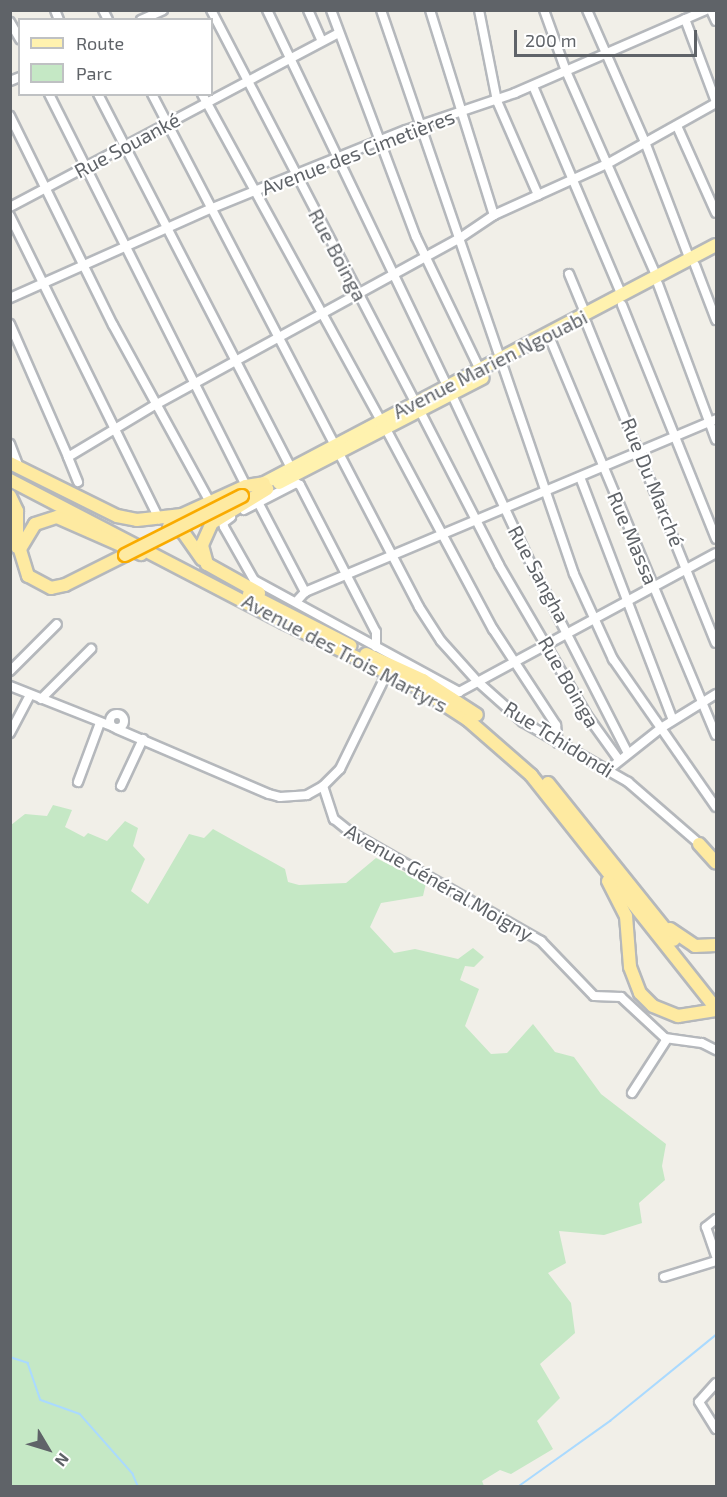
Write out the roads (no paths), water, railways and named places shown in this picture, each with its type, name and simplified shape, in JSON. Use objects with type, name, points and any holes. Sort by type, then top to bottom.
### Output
[{"type":"highway","points":[[13,467],[117,516],[156,520],[183,532],[207,564],[299,614],[313,627]]},
{"type":"highway","name":"Avenue des Trois Martyrs","points":[[13,467],[313,627],[423,680],[493,729],[545,780],[648,906],[717,997]]},
{"type":"highway","name":"Avenue des Trois Martyrs","points":[[10,480],[435,697],[489,735],[531,775],[715,1010]]},
{"type":"highway","points":[[10,496],[17,511],[19,547],[28,576],[51,588],[66,585],[126,557],[244,494],[265,486]]},
{"type":"highway","points":[[207,564],[202,545],[209,526],[265,486]]},
{"type":"highway","points":[[156,520],[210,502],[244,494]]},
{"type":"highway","points":[[19,547],[35,524],[51,518],[66,519],[237,597]]},
{"type":"highway","points":[[574,830],[621,903],[630,967],[640,993],[653,1006],[669,1014],[686,1016],[715,1010]]},
{"type":"highway","points":[[699,844],[717,863]]},
{"type":"highway","points":[[648,906],[686,943],[704,947],[717,945]]},
{"type":"main road","name":"Avenue Marien Ngouabi","points":[[265,486],[291,468],[337,449],[450,391],[480,370],[500,364],[693,263],[717,245]]},
{"type":"main road","points":[[693,263],[717,253]]},
{"type":"main road","points":[[450,391],[551,340],[586,319]]},
{"type":"main road","points":[[265,486],[337,449]]},
{"type":"street","name":"Rue Boinga","points":[[211,10],[358,294],[479,520],[499,565],[586,714],[619,760]]},
{"type":"street","name":"Rue Sangha","points":[[267,10],[336,158],[395,274],[505,509],[628,753]]},
{"type":"street","points":[[308,10],[322,41]]},
{"type":"street","points":[[331,10],[426,255],[480,370]]},
{"type":"street","points":[[381,10],[543,492],[593,617],[613,659],[717,807]]},
{"type":"street","points":[[430,10],[494,215]]},
{"type":"street","points":[[479,10],[497,101],[538,195]]},
{"type":"street","points":[[544,10],[566,71],[657,280],[713,421],[717,440]]},
{"type":"street","points":[[587,10],[645,142],[717,320]]},
{"type":"street","points":[[709,10],[717,21]]},
{"type":"street","name":"Avenue des Cimetières","points":[[10,298],[169,230],[210,209],[420,125],[497,101],[607,56],[709,10]]},
{"type":"street","points":[[147,18],[162,13]]},
{"type":"street","points":[[68,457],[155,405],[457,240],[494,215],[607,164],[717,103],[685,20]]},
{"type":"street","points":[[10,22],[18,36]]},
{"type":"street","name":"Rue Souanké","points":[[10,207],[339,33]]},
{"type":"street","points":[[533,86],[622,300],[717,539]]},
{"type":"street","points":[[50,96],[194,385],[244,494]]},
{"type":"street","points":[[99,96],[291,468]]},
{"type":"street","name":"Rue Tchidondi","points":[[153,96],[392,555],[441,641],[477,681],[523,722],[608,770],[641,792],[717,858]]},
{"type":"street","points":[[203,96],[320,315],[513,662],[556,724],[558,742]]},
{"type":"street","points":[[10,116],[44,189],[155,405],[210,502]]},
{"type":"street","points":[[677,126],[717,213]]},
{"type":"street","points":[[10,216],[156,520]]},
{"type":"street","name":"Rue Du Marché","points":[[569,274],[717,644]]},
{"type":"street","points":[[10,324],[78,482]]},
{"type":"street","name":"Rue Massa","points":[[551,340],[700,703],[717,735]]},
{"type":"street","points":[[296,602],[305,592],[505,509],[639,450],[713,421]]},
{"type":"street","points":[[10,444],[13,467]]},
{"type":"street","points":[[580,477],[673,720]]},
{"type":"street","points":[[376,647],[376,632],[298,483],[225,520],[224,527],[252,578],[455,691],[717,553]]},
{"type":"street","points":[[258,502],[305,592]]},
{"type":"street","points":[[10,671],[57,624]]},
{"type":"street","points":[[41,699],[91,649]]},
{"type":"street","points":[[10,686],[100,723],[118,726],[280,797],[307,795],[324,786],[351,750],[387,673]]},
{"type":"street","points":[[10,734],[30,694]]},
{"type":"street","points":[[608,770],[661,728],[717,694]]},
{"type":"street","points":[[78,782],[100,723]]},
{"type":"street","points":[[121,786],[140,737]]},
{"type":"street","name":"Avenue Général Moigny","points":[[324,786],[334,819],[340,826],[541,941],[594,996],[621,997],[667,1039]]},
{"type":"street","points":[[632,1093],[667,1039],[702,1043],[717,1050]]},
{"type":"street","points":[[717,1219],[706,1227],[717,1256]]},
{"type":"street","points":[[664,1277],[717,1261]]},
{"type":"street","points":[[717,1383],[699,1402],[717,1429]]},
{"type":"waterway","points":[[519,1486],[610,1421],[716,1335]]},
{"type":"waterway","points":[[10,1357],[28,1363],[41,1400],[80,1414],[133,1474],[138,1486]]}]
